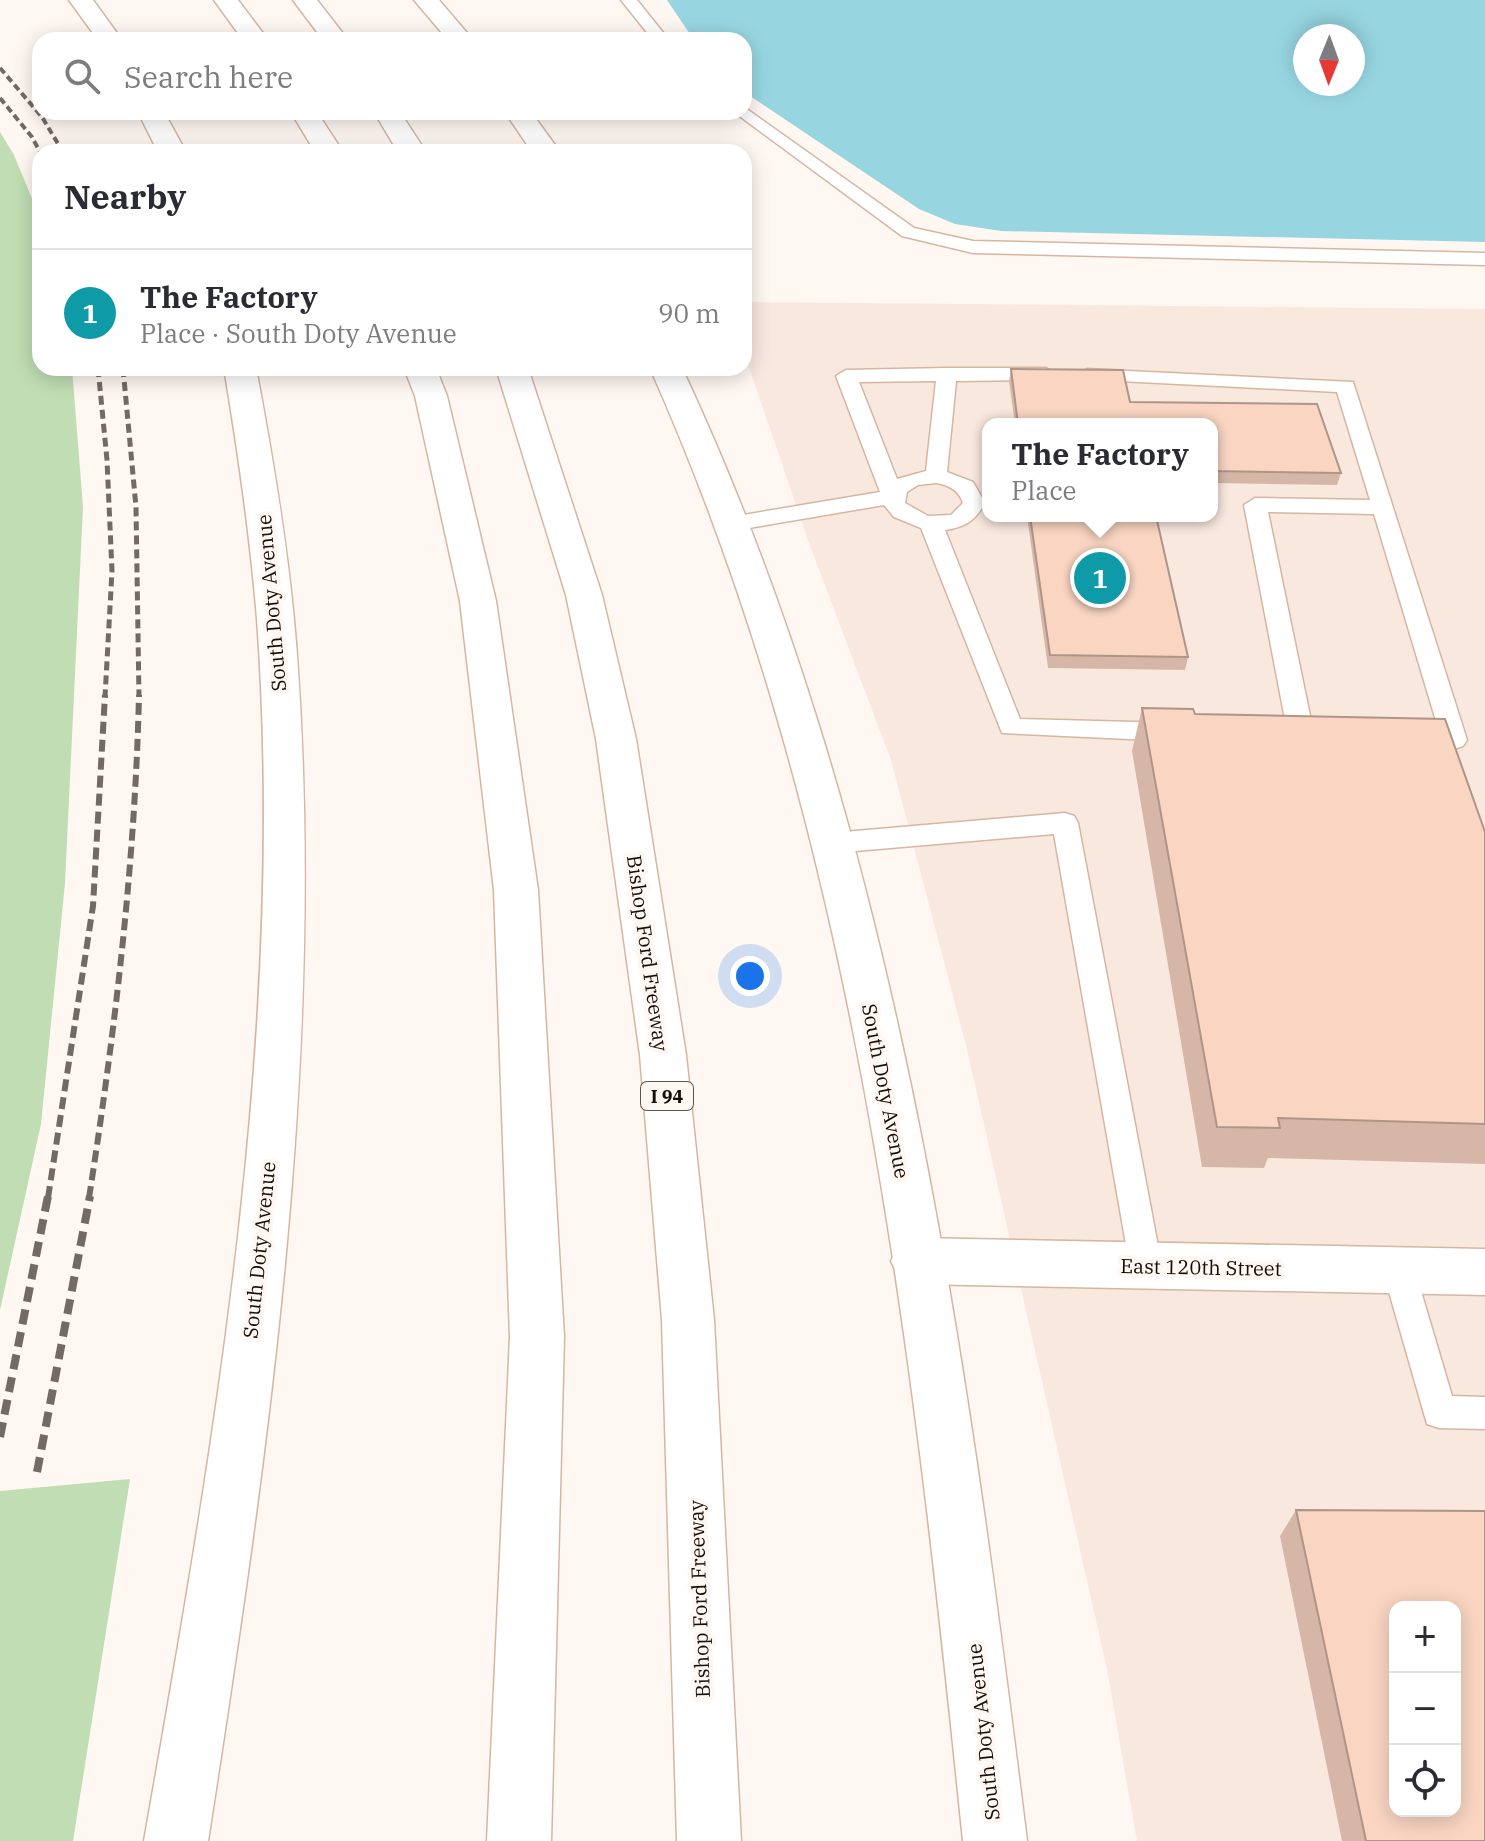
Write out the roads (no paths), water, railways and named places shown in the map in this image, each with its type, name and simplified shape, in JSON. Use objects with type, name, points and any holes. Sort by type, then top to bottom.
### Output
[{"type":"main road","points":[[81,0],[104,32]]},
{"type":"main road","points":[[226,0],[250,32]]},
{"type":"main road","points":[[305,0],[330,32]]},
{"type":"main road","points":[[426,0],[454,32]]},
{"type":"main road","points":[[155,120],[168,144]]},
{"type":"main road","points":[[309,120],[324,144]]},
{"type":"main road","points":[[392,120],[407,144]]},
{"type":"main road","points":[[524,120],[540,144]]},
{"type":"main road","name":"South Doty Avenue","points":[[176,1841],[233,1494],[264,1222],[279,1019],[283,803],[278,655],[265,529],[241,376]]},
{"type":"main road","points":[[423,376],[431,396],[478,601],[516,890],[537,1337],[519,1841]]},
{"type":"main road","name":"Bishop Ford Freeway","points":[[515,376],[584,595],[616,739],[663,1055],[688,1320],[709,1841]]},
{"type":"main road","name":"South Doty Avenue","points":[[669,376],[731,524],[805,740],[883,1063],[945,1421],[995,1841]]},
{"type":"main road","name":"East 120th Street","points":[[917,1261],[1485,1272]]},
{"type":"lane","points":[[629,0],[655,32]]},
{"type":"lane","points":[[752,119],[908,232],[973,247],[1485,259]]},
{"type":"lane","points":[[936,476],[947,374]]},
{"type":"lane","points":[[731,524],[893,497],[903,483],[936,476],[959,482],[968,488],[974,503],[972,510],[956,521],[931,524],[919,522],[899,511],[893,497],[846,376],[1134,375],[1346,386],[1454,740],[1393,738]]},
{"type":"lane","points":[[1271,735],[1309,736],[1255,505],[1383,507]]},
{"type":"lane","points":[[931,524],[1011,727],[1194,732]]},
{"type":"lane","points":[[832,843],[1065,823],[1146,1267]]},
{"type":"lane","points":[[1399,1271],[1439,1412],[1485,1413]]},
{"type":"water","points":[[667,0],[1485,0],[1485,242],[1001,231],[955,224],[919,209],[752,97],[752,32],[689,32]]},
{"type":"railway","points":[[0,68],[32,105]]},
{"type":"railway","points":[[0,98],[36,144]]},
{"type":"railway","points":[[44,120],[58,144]]},
{"type":"railway","points":[[99,376],[107,460],[112,571],[105,697]]},
{"type":"railway","points":[[124,376],[136,507],[139,696]]},
{"type":"railway","points":[[48,1198],[93,906],[105,695]]},
{"type":"railway","points":[[89,1198],[122,947],[133,821],[139,696]]},
{"type":"railway","points":[[0,1437],[48,1196]]},
{"type":"railway","points":[[37,1472],[90,1196]]},
{"type":"place","name":"The Factory","points":[[1100,578]]}]
